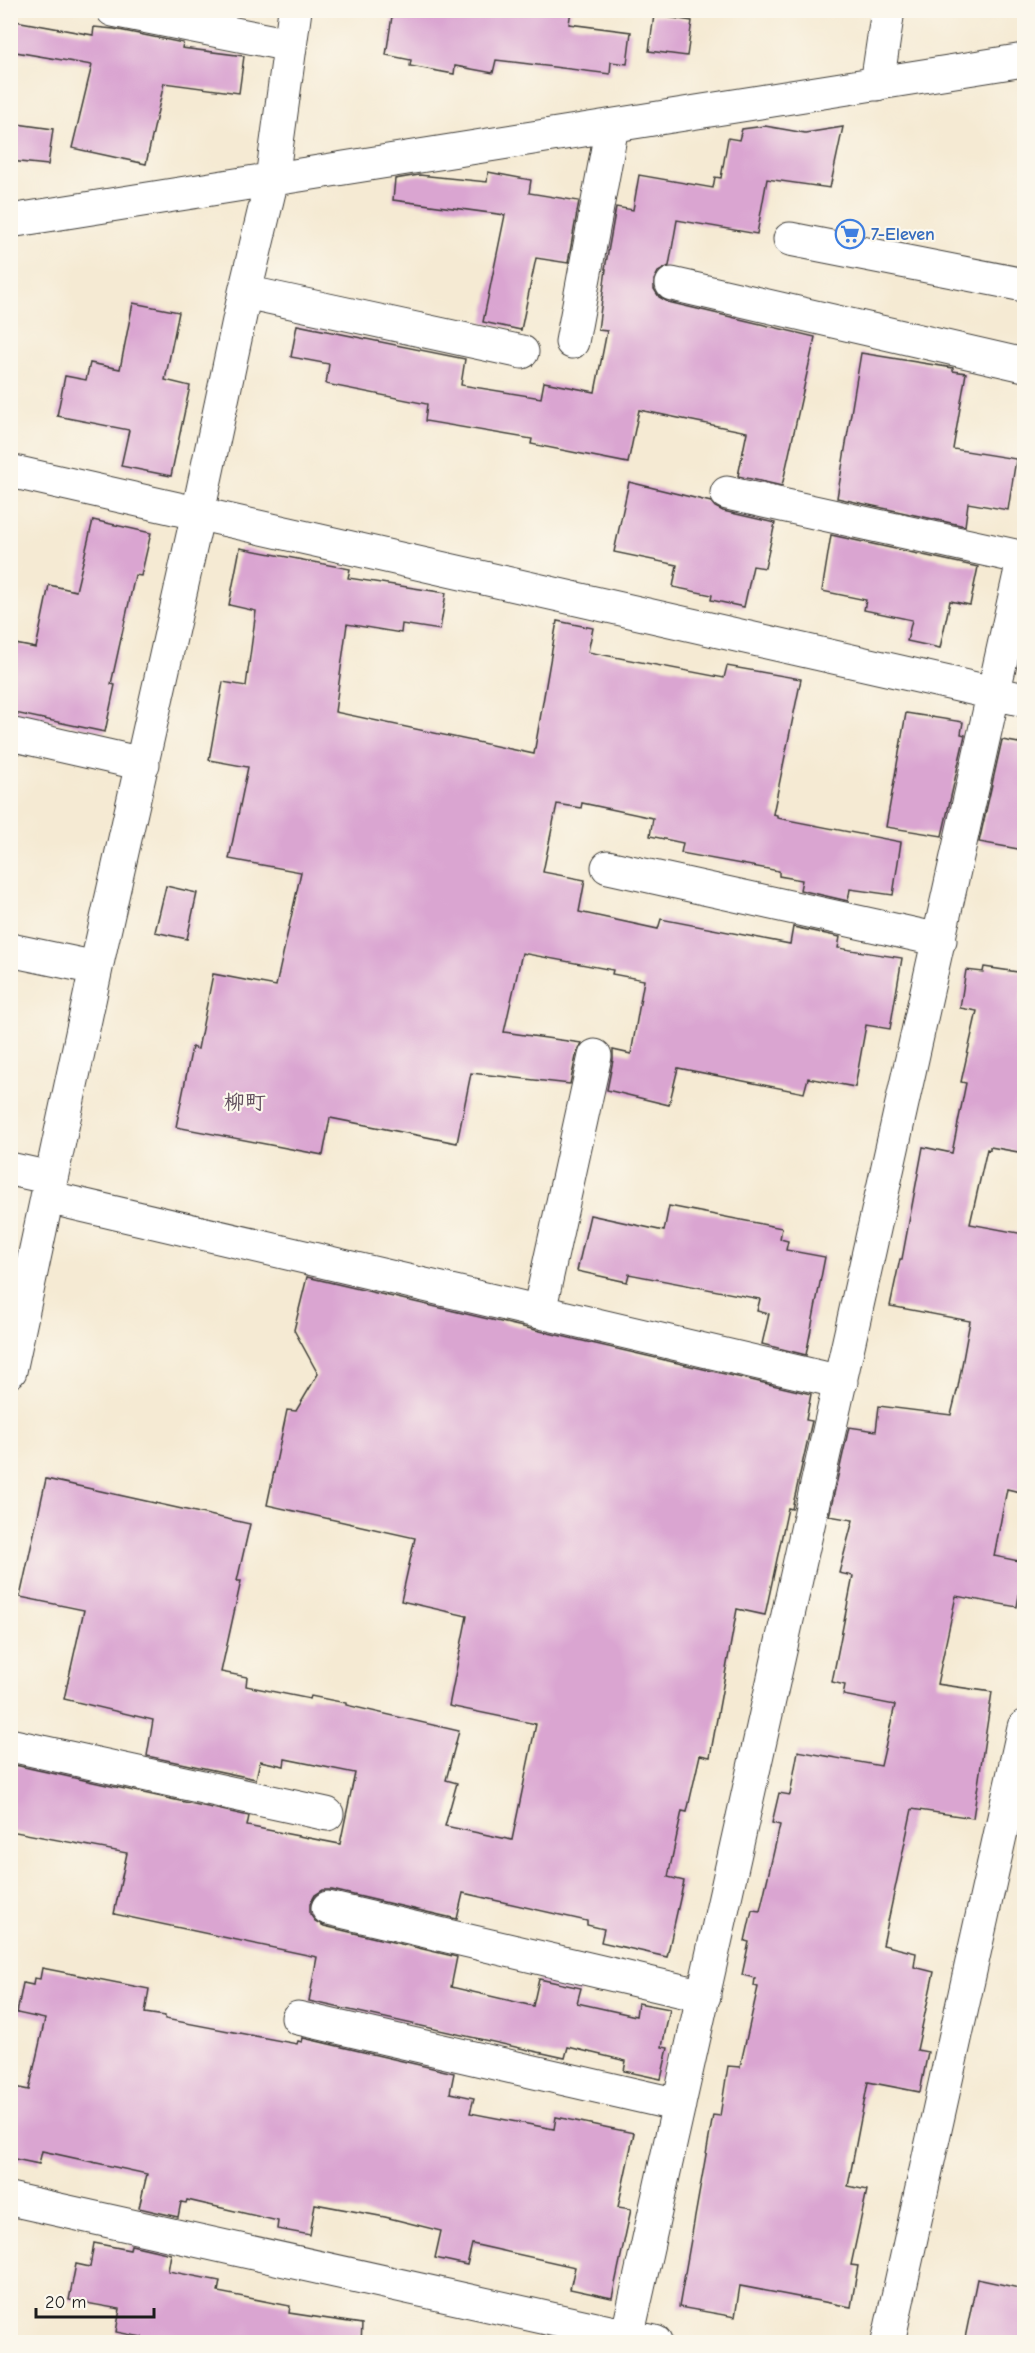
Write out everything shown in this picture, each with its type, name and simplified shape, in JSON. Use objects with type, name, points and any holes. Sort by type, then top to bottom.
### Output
[{"type":"street","points":[[113,10],[290,45]]},
{"type":"street","points":[[10,1371],[96,968],[272,179],[295,10]]},
{"type":"street","points":[[877,84],[888,10]]},
{"type":"street","points":[[10,221],[1024,60]]},
{"type":"street","points":[[573,342],[612,126]]},
{"type":"street","points":[[790,239],[1024,285]]},
{"type":"street","points":[[672,284],[1024,365]]},
{"type":"street","points":[[245,292],[522,352]]},
{"type":"street","points":[[10,471],[1010,696]]},
{"type":"street","points":[[10,2199],[636,2340],[679,2105],[940,940],[1010,696],[1024,557],[727,493]]},
{"type":"street","points":[[10,734],[143,764]]},
{"type":"street","points":[[608,867],[940,940]]},
{"type":"street","points":[[10,950],[96,968]]},
{"type":"street","points":[[539,1312],[595,1056]]},
{"type":"street","points":[[10,1169],[49,1187],[539,1312],[841,1382]]},
{"type":"street","points":[[888,2343],[1024,1727]]},
{"type":"street","points":[[10,1744],[327,1814]]},
{"type":"street","points":[[328,1908],[704,1996]]},
{"type":"street","points":[[298,2018],[679,2105]]},
{"type":"building","points":[[393,10],[571,10],[569,24],[631,32],[627,64],[611,62],[610,74],[496,60],[493,73],[455,66],[454,74],[410,66],[411,60],[386,55]]},
{"type":"building","points":[[654,15],[692,21],[687,56],[649,51]]},
{"type":"building","points":[[10,20],[93,35],[94,27],[114,29],[183,43],[182,48],[244,56],[239,93],[164,83],[146,164],[72,148],[92,65],[10,51]]},
{"type":"building","points":[[10,123],[53,129],[48,165],[10,161]]},
{"type":"building","points":[[765,126],[805,133],[843,127],[830,188],[767,179],[757,234],[677,220],[669,266],[658,272],[654,280],[654,289],[659,297],[668,302],[815,337],[782,486],[738,476],[747,432],[639,410],[628,463],[531,444],[532,439],[425,421],[427,404],[326,384],[329,364],[291,357],[297,325],[465,359],[461,385],[541,398],[544,382],[595,392],[607,331],[598,330],[605,269],[616,207],[633,210],[639,175],[713,188],[715,177],[721,178],[728,138],[739,140],[742,129]]},
{"type":"building","points":[[488,172],[531,180],[529,193],[579,201],[568,263],[536,258],[521,330],[483,322],[505,215],[393,200],[395,179],[419,175],[487,182]]},
{"type":"building","points":[[133,303],[179,312],[165,380],[190,386],[171,476],[121,466],[129,430],[57,416],[65,376],[86,380],[90,363],[120,369]]},
{"type":"building","points":[[861,353],[953,368],[953,371],[966,373],[953,449],[1016,459],[1008,510],[968,503],[965,526],[837,498]]},
{"type":"building","points":[[629,482],[711,502],[723,511],[775,523],[765,568],[753,566],[744,607],[711,600],[712,595],[673,587],[677,565],[614,552]]},
{"type":"building","points":[[93,520],[151,533],[141,576],[135,575],[111,684],[115,685],[105,732],[10,712],[10,643],[36,648],[49,585],[76,591]]},
{"type":"building","points":[[831,535],[978,567],[970,605],[950,601],[940,648],[907,641],[912,620],[864,610],[866,600],[822,591]]},
{"type":"building","points":[[240,548],[350,569],[348,578],[446,593],[440,630],[402,624],[401,633],[347,624],[335,712],[534,754],[557,621],[593,628],[588,652],[724,678],[727,666],[801,679],[773,814],[777,815],[777,818],[901,842],[893,895],[850,889],[848,901],[800,890],[802,880],[779,876],[779,871],[681,853],[683,843],[650,836],[653,818],[582,803],[581,808],[557,804],[543,872],[585,880],[579,912],[658,929],[661,919],[790,944],[793,927],[840,937],[838,948],[902,958],[890,1029],[866,1025],[855,1087],[808,1078],[804,1093],[678,1068],[669,1105],[607,1090],[613,1050],[631,1054],[644,980],[612,974],[613,970],[522,953],[504,1032],[582,1043],[577,1052],[570,1084],[471,1073],[457,1143],[330,1118],[323,1155],[176,1127],[192,1047],[198,1049],[213,974],[276,986],[301,872],[229,859],[248,767],[209,760],[223,682],[246,686],[256,611],[229,605]]},
{"type":"building","points":[[906,713],[963,722],[961,734],[965,735],[942,836],[886,827]]},
{"type":"building","points":[[1002,740],[1024,744],[1024,850],[979,842]]},
{"type":"building","points":[[166,886],[197,893],[187,939],[155,932]]},
{"type":"building","points":[[984,967],[1024,973],[1020,1004],[1024,1005],[1024,1153],[990,1147],[990,1150],[987,1149],[970,1224],[1024,1234],[1024,1493],[1007,1489],[994,1556],[1024,1562],[1024,1567],[1017,1607],[956,1596],[937,1684],[992,1692],[973,1818],[912,1809],[883,1945],[916,1953],[914,1967],[934,1972],[917,2050],[928,2052],[920,2092],[868,2082],[848,2186],[867,2190],[851,2265],[858,2266],[851,2307],[740,2286],[735,2317],[679,2307],[713,2115],[720,2116],[728,2066],[740,2067],[758,1987],[754,1986],[755,1978],[742,1975],[749,1942],[745,1941],[752,1910],[760,1911],[780,1825],[772,1823],[779,1793],[790,1795],[798,1751],[881,1766],[895,1705],[843,1695],[845,1685],[832,1682],[853,1576],[839,1573],[853,1520],[829,1516],[849,1427],[876,1431],[879,1406],[951,1415],[970,1321],[890,1306],[900,1259],[902,1259],[923,1147],[952,1153],[966,1083],[961,1082],[977,1011],[960,1008],[966,970],[983,972]]},
{"type":"building","points":[[669,1206],[782,1228],[780,1239],[788,1241],[786,1250],[825,1257],[806,1355],[762,1344],[769,1314],[757,1311],[760,1299],[629,1274],[627,1282],[577,1271],[590,1215],[664,1231]]},
{"type":"building","points":[[307,1277],[811,1394],[806,1420],[812,1421],[792,1509],[788,1508],[765,1615],[737,1609],[710,1757],[700,1755],[687,1812],[682,1811],[668,1877],[684,1881],[667,1957],[601,1942],[604,1929],[587,1925],[587,1921],[463,1893],[457,1919],[332,1890],[323,1890],[315,1895],[310,1904],[310,1914],[315,1921],[324,1926],[457,1957],[451,1987],[533,2006],[539,1979],[581,1988],[577,2003],[636,2016],[638,2003],[670,2009],[662,2047],[668,2048],[661,2079],[624,2071],[626,2061],[568,2047],[565,2058],[309,2001],[317,1957],[114,1914],[127,1853],[10,1831],[10,1764],[249,1816],[247,1826],[340,1844],[355,1773],[285,1759],[284,1766],[260,1761],[256,1779],[147,1756],[153,1720],[64,1699],[84,1610],[20,1597],[46,1479],[250,1524],[237,1581],[241,1581],[221,1672],[247,1677],[246,1686],[310,1699],[311,1696],[346,1703],[346,1705],[459,1731],[446,1780],[457,1783],[445,1826],[512,1840],[536,1724],[449,1706],[467,1616],[401,1601],[415,1538],[267,1505],[287,1410],[296,1411],[318,1374],[294,1330]]},
{"type":"building","points":[[42,1968],[149,1989],[145,2013],[165,2016],[165,2019],[297,2044],[298,2041],[302,2042],[303,2038],[454,2073],[450,2093],[474,2098],[470,2113],[554,2129],[556,2117],[634,2133],[618,2207],[631,2209],[612,2298],[570,2289],[575,2267],[472,2244],[467,2265],[435,2258],[441,2231],[385,2217],[315,2204],[310,2235],[277,2229],[278,2221],[187,2200],[186,2203],[181,2202],[178,2217],[139,2208],[147,2174],[42,2151],[39,2164],[10,2158],[10,2086],[29,2090],[45,2019],[17,2013],[23,1983],[33,1985],[34,1978],[40,1979]]},
{"type":"building","points":[[94,2243],[130,2250],[131,2245],[171,2254],[168,2271],[220,2281],[218,2292],[290,2306],[289,2313],[362,2324],[361,2343],[141,2343],[142,2337],[116,2332],[120,2309],[69,2300],[76,2264],[90,2267]]},
{"type":"building","points":[[977,2279],[1024,2289],[1024,2343],[964,2343]]},
{"type":"place","name":"7-Eleven","points":[[850,234]]},
{"type":"district","name":"柳町","points":[[245,1102]]}]
